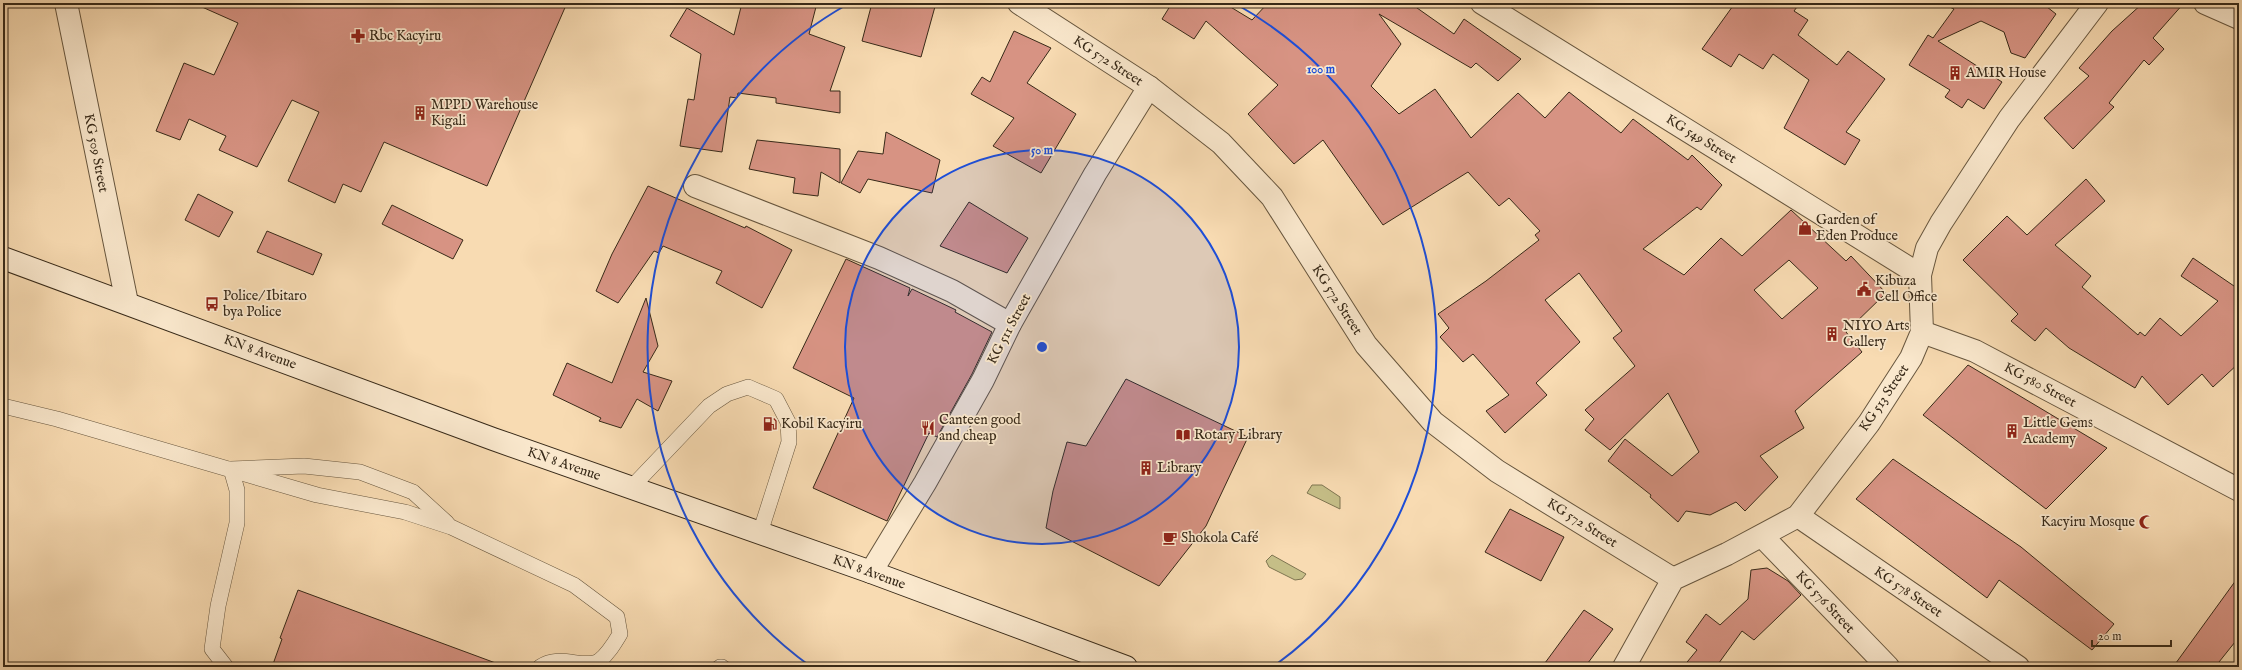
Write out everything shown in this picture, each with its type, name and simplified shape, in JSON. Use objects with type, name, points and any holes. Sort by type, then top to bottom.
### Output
[{"type":"street","name":"KG 509 Street","points":[[66,3],[126,303]]},
{"type":"street","name":"KG 572 Street","points":[[1019,3],[1149,87],[1221,143],[1272,197],[1366,345],[1433,422],[1497,471],[1673,579]]},
{"type":"street","name":"KG 549 Street","points":[[1482,3],[1920,275]]},
{"type":"street","name":"KG 513 Street","points":[[1673,579],[1762,536],[1798,516],[1869,423],[1911,358],[1922,332],[1920,275],[1927,248],[1941,223],[2001,132],[2097,3]]},
{"type":"street","points":[[2205,3],[2239,18]]},
{"type":"street","name":"KG 511 Street","points":[[871,572],[929,476],[983,380],[1010,324],[1095,174],[1149,87]]},
{"type":"street","points":[[695,186],[879,258],[952,291],[1010,324]]},
{"type":"street","name":"KN 8 Avenue","points":[[3,258],[493,439],[871,572],[1126,667]]},
{"type":"street","name":"KG 580 Street","points":[[1922,332],[1975,350],[2239,490]]},
{"type":"street","name":"KG 578 Street","points":[[1798,516],[2018,667]]},
{"type":"street","name":"KG 576 Street","points":[[1762,536],[1888,667]]},
{"type":"street","points":[[1624,667],[1673,579]]},
{"type":"lane","points":[[631,488],[709,406],[727,394],[748,387],[776,399],[788,422],[789,442],[760,533]]},
{"type":"lane","points":[[3,406],[64,421],[317,495],[406,512],[451,527],[574,585],[617,617],[620,634],[607,654],[598,663],[581,666],[559,660],[540,667]]},
{"type":"lane","points":[[231,469],[304,466],[360,472],[413,492],[451,527]]},
{"type":"lane","points":[[226,667],[212,649],[218,606],[237,523],[237,490],[231,469]]},
{"type":"shaded area","points":[[1312,485],[1322,485],[1340,497],[1340,509],[1307,493]]},
{"type":"shaded area","points":[[1272,555],[1306,574],[1302,579],[1295,580],[1269,567],[1266,561]]},
{"type":"building","name":"MPPD Warehouse Kigali","points":[[193,3],[567,3],[487,186],[384,142],[361,192],[343,184],[335,203],[288,181],[319,112],[292,100],[257,167],[219,150],[226,136],[189,119],[180,140],[156,131],[184,63],[214,75],[238,23]]},
{"type":"building","points":[[742,3],[817,3],[809,34],[845,47],[830,91],[840,91],[840,113],[776,103],[776,98],[738,93],[737,98],[730,97],[722,152],[680,146],[688,99],[694,100],[701,54],[670,36],[687,8],[734,35]]},
{"type":"building","points":[[872,3],[936,3],[921,57],[862,41]]},
{"type":"building","points":[[1172,3],[1224,3],[1252,20],[1268,3],[1410,3],[1454,34],[1464,19],[1521,59],[1498,81],[1476,63],[1471,68],[1379,14],[1401,44],[1371,86],[1399,114],[1435,89],[1471,138],[1518,93],[1545,118],[1569,92],[1621,133],[1633,119],[1688,160],[1692,155],[1722,185],[1701,210],[1697,207],[1643,249],[1684,275],[1721,238],[1742,256],[1791,210],[1846,261],[1851,256],[1886,293],[1846,332],[1862,352],[1795,411],[1804,428],[1760,456],[1778,477],[1745,511],[1736,502],[1710,515],[1686,511],[1678,522],[1650,497],[1651,495],[1608,461],[1625,439],[1672,476],[1699,452],[1668,393],[1610,450],[1585,430],[1594,419],[1585,410],[1635,366],[1613,338],[1622,331],[1579,273],[1545,300],[1580,342],[1536,383],[1547,395],[1505,433],[1486,411],[1509,395],[1473,354],[1463,362],[1440,337],[1449,328],[1438,314],[1486,281],[1539,240],[1535,235],[1540,231],[1509,198],[1499,206],[1468,172],[1383,225],[1323,140],[1294,164],[1248,114],[1278,85],[1206,21],[1194,39],[1162,19]],"holes":[[[1789,260],[1818,288],[1782,319],[1754,290]]]},
{"type":"building","points":[[1735,3],[1800,3],[1794,11],[1808,20],[1798,35],[1837,65],[1848,51],[1885,79],[1846,132],[1860,140],[1845,165],[1784,128],[1809,80],[1773,54],[1763,69],[1739,54],[1731,67],[1702,49]]},
{"type":"building","points":[[1941,3],[2042,3],[2056,14],[2025,58],[2011,53],[2004,32],[1981,21],[1938,41],[2002,82],[1984,109],[1968,99],[1962,108],[1945,97],[1950,90],[1909,65],[1928,35],[1933,38],[1954,9]]},
{"type":"building","points":[[2143,3],[2184,3],[2153,38],[2164,49],[2149,65],[2144,60],[2109,103],[2114,107],[2073,149],[2044,118],[2089,76],[2079,68],[2112,31]]},
{"type":"building","points":[[1014,31],[1051,48],[1027,83],[1076,114],[1041,173],[993,146],[1014,118],[971,94],[982,77],[990,82]]},
{"type":"building","points":[[886,132],[940,160],[932,193],[868,179],[860,193],[841,183],[858,151],[883,154]]},
{"type":"building","points":[[757,140],[840,149],[840,183],[821,172],[818,196],[793,193],[795,178],[749,169]]},
{"type":"building","points":[[2086,179],[2105,201],[2055,245],[2091,276],[2082,287],[2138,335],[2140,332],[2145,336],[2160,318],[2181,336],[2218,301],[2181,276],[2193,258],[2234,286],[2239,281],[2239,363],[2213,387],[2202,374],[2168,405],[2142,376],[2135,388],[2069,348],[2046,328],[2035,341],[2011,321],[2018,314],[1963,260],[2007,216],[2027,235]]},
{"type":"building","points":[[648,186],[745,228],[746,226],[792,250],[762,308],[716,283],[722,271],[663,246],[659,253],[654,251],[618,303],[596,291],[612,254]]},
{"type":"building","points":[[198,194],[233,212],[219,237],[185,220]]},
{"type":"building","points":[[969,202],[1028,238],[1007,273],[940,246]]},
{"type":"building","points":[[392,205],[463,240],[453,259],[382,224]]},
{"type":"building","points":[[267,231],[322,254],[313,275],[257,252]]},
{"type":"building","points":[[846,259],[910,288],[908,296],[912,289],[956,310],[955,312],[992,332],[972,374],[937,437],[929,433],[887,521],[813,488],[854,398],[793,368]]},
{"type":"building","points":[[646,298],[658,346],[643,372],[672,381],[658,411],[637,399],[621,428],[599,421],[601,418],[553,395],[567,363],[612,383]]},
{"type":"building","name":"Little Gems Academy","points":[[1968,365],[2107,448],[2046,509],[1923,415]]},
{"type":"building","name":"Library","points":[[1126,379],[1248,437],[1206,526],[1159,586],[1046,528],[1053,491],[1067,442],[1086,446]]},
{"type":"building","points":[[1893,459],[2021,547],[2114,624],[2092,650],[1999,580],[1987,598],[1856,499]]},
{"type":"building","points":[[1510,509],[1564,537],[1541,581],[1485,552]]},
{"type":"building","points":[[1767,568],[1788,581],[1801,595],[1754,640],[1742,631],[1716,667],[1683,667],[1697,650],[1686,642],[1706,614],[1720,625],[1748,599],[1751,570]]},
{"type":"building","points":[[2239,576],[2239,637],[2215,667],[2173,667]]},
{"type":"building","points":[[298,590],[501,665],[500,667],[272,667],[282,639],[280,638]]},
{"type":"building","points":[[1584,610],[1613,629],[1585,667],[1542,667]]},
{"type":"place","name":"Rbc Kacyiru","points":[[358,36]]},
{"type":"place","name":"AMIR House","points":[[1955,73]]},
{"type":"place","name":"MPPD Warehouse Kigali","points":[[420,113]]},
{"type":"place","name":"Garden of Eden Produce","points":[[1805,228]]},
{"type":"place","name":"Kibuza Cell Office","points":[[1864,289]]},
{"type":"place","name":"Police/ Ibitaro bya Police","points":[[212,304]]},
{"type":"place","name":"NIYO Arts Gallery","points":[[1832,334]]},
{"type":"place","name":"Kobil Kacyiru","points":[[770,424]]},
{"type":"place","name":"Canteen good and cheap","points":[[928,428]]},
{"type":"place","name":"Little Gems Academy","points":[[2012,431]]},
{"type":"place","name":"Rotary Library","points":[[1183,435]]},
{"type":"place","name":"Library","points":[[1146,468]]},
{"type":"place","name":"Kacyiru Mosque","points":[[2146,522]]},
{"type":"place","name":"Shokola Café","points":[[1170,538]]}]
